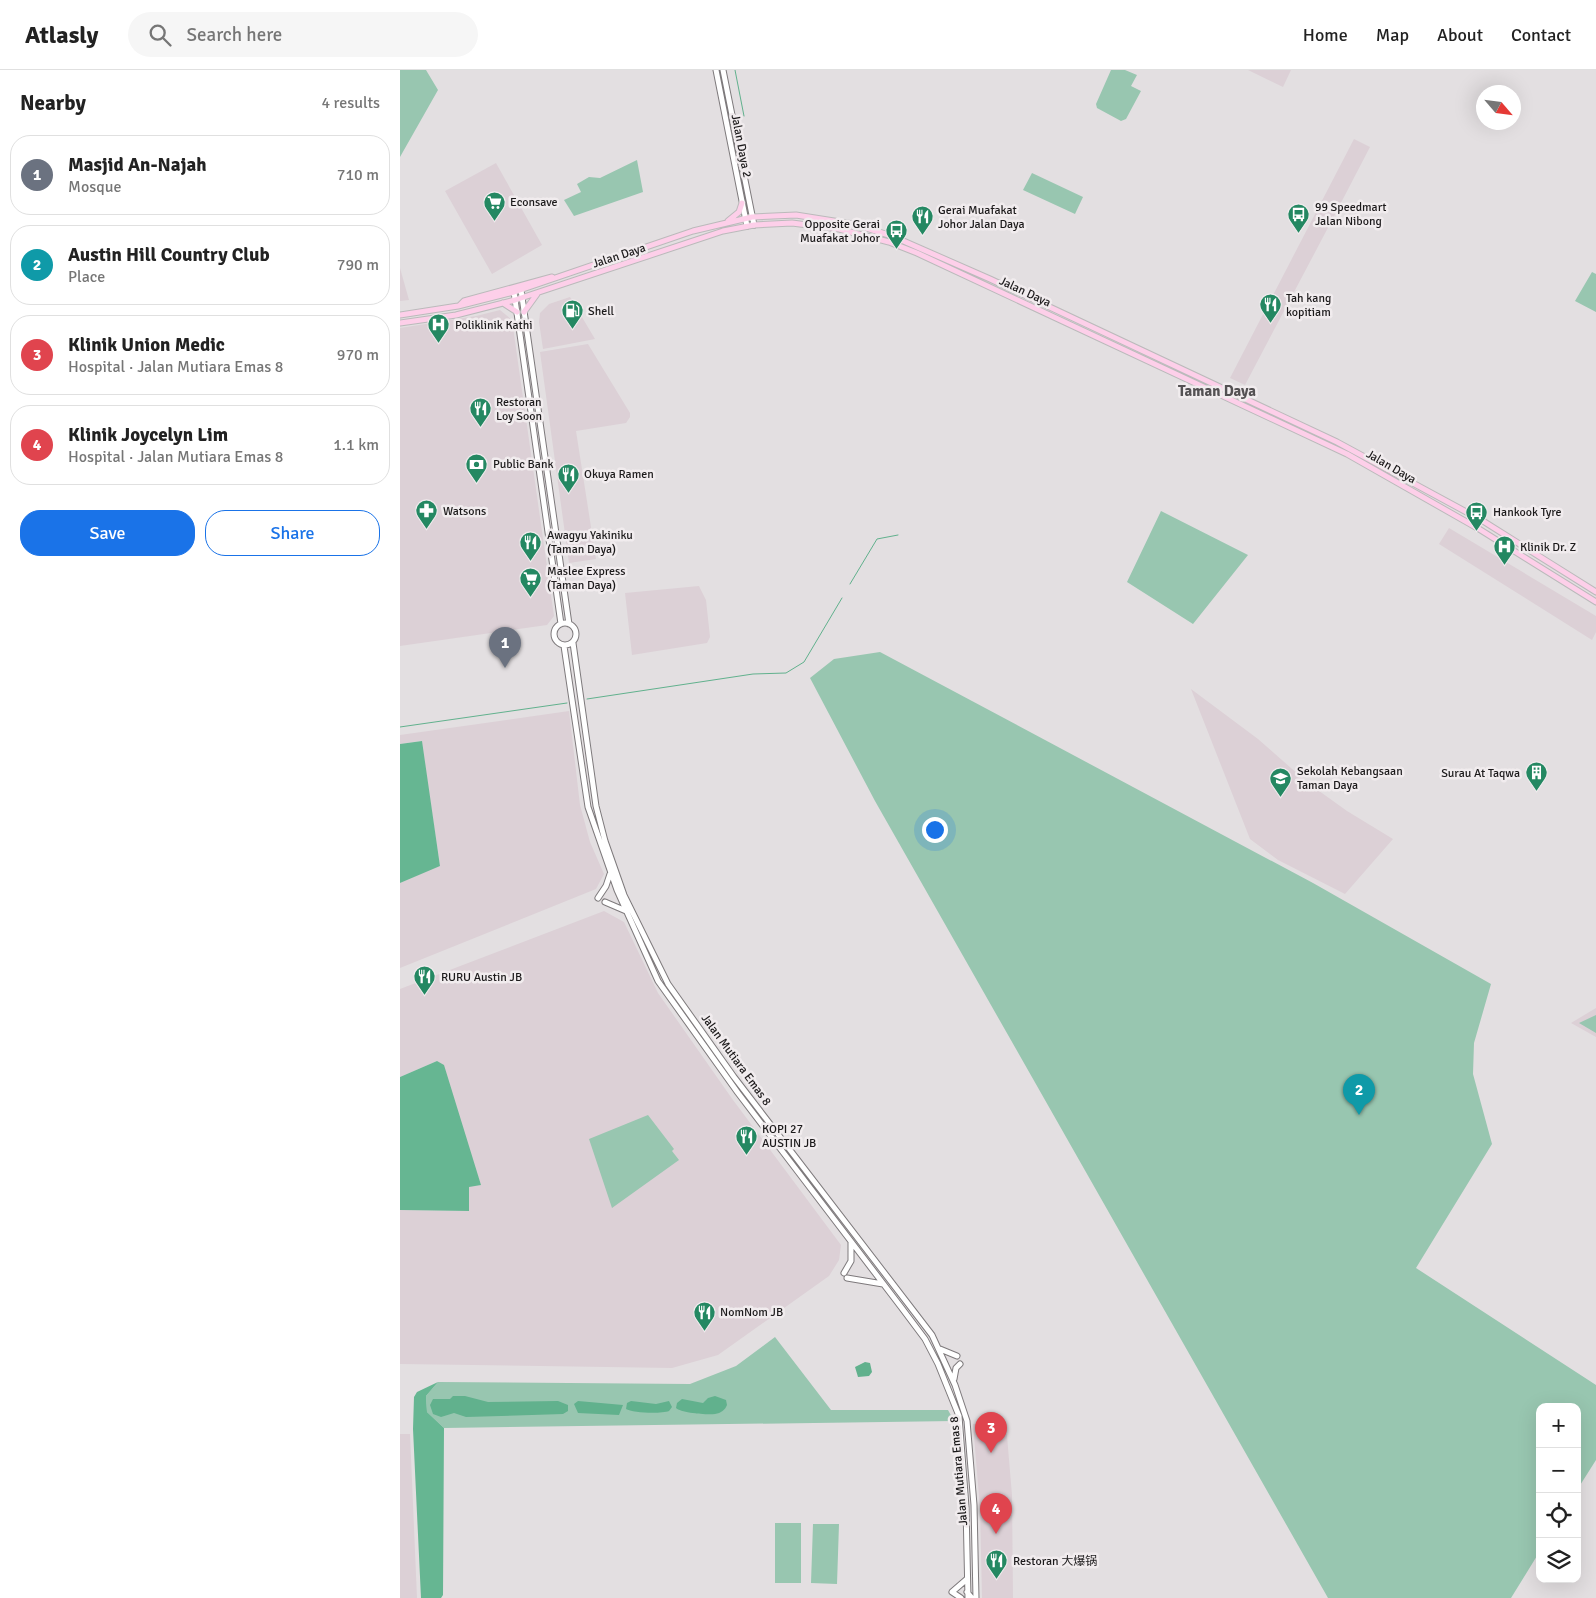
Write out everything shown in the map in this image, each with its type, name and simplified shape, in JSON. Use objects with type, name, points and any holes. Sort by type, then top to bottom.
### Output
[{"type":"main road","name":"Jalan Daya 2","points":[[716,70],[747,226]]},
{"type":"main road","name":"Jalan Daya 2","points":[[723,70],[754,224]]},
{"type":"main road","points":[[726,222],[739,212],[742,203]]},
{"type":"main road","name":"Jalan Daya","points":[[400,315],[458,306],[514,292],[726,222],[752,216],[796,216],[853,224],[892,236],[990,279],[1337,442],[1483,521],[1596,592]]},
{"type":"main road","name":"Jalan Daya","points":[[400,323],[456,315],[503,304],[723,231],[754,224],[792,224],[839,229],[889,242],[916,253],[1347,454],[1479,529],[1596,602]]},
{"type":"main road","points":[[458,306],[470,299],[554,276],[561,278]]},
{"type":"main road","points":[[521,290],[569,624],[576,633],[573,643],[564,646],[558,643],[554,637],[554,631],[561,624],[569,624]]},
{"type":"main road","points":[[514,292],[561,624]]},
{"type":"main road","points":[[524,312],[537,294]]},
{"type":"main road","points":[[503,304],[517,312]]},
{"type":"main road","name":"Jalan Mutiara Emas 8","points":[[573,643],[596,806],[605,841],[624,894],[668,984],[734,1077],[932,1335],[955,1385],[967,1421],[976,1560],[974,1598]]},
{"type":"main road","name":"Jalan Mutiara Emas 8","points":[[564,646],[588,807],[610,873],[658,981],[850,1243],[925,1339],[938,1364],[959,1416],[966,1507],[968,1595]]},
{"type":"main road","points":[[598,898],[606,886],[610,873]]},
{"type":"main road","points":[[605,902],[626,911]]},
{"type":"main road","points":[[850,1243],[851,1261],[846,1276],[883,1284]]},
{"type":"main road","points":[[938,1347],[945,1353],[957,1356]]},
{"type":"main road","points":[[955,1385],[954,1374],[960,1364]]},
{"type":"main road","points":[[974,1598],[968,1595],[972,1585],[972,1569],[976,1560]]},
{"type":"main road","points":[[961,1598],[952,1592],[967,1579]]},
{"type":"shaded area","points":[[400,70],[426,70],[438,90],[400,157]]},
{"type":"shaded area","points":[[1111,70],[1125,70],[1137,75],[1131,86],[1141,91],[1126,119],[1121,121],[1097,108],[1096,104]]},
{"type":"shaded area","points":[[1248,70],[1291,70],[1283,87]]},
{"type":"shaded area","points":[[1354,139],[1370,147],[1245,385],[1230,378]]},
{"type":"shaded area","points":[[637,160],[643,192],[574,216],[564,200],[581,192],[577,184],[589,177],[600,178]]},
{"type":"shaded area","name":"Econsave","points":[[496,163],[542,245],[492,274],[445,191]]},
{"type":"shaded area","points":[[1032,173],[1083,197],[1075,214],[1023,190]]},
{"type":"shaded area","points":[[400,268],[409,300],[400,301]]},
{"type":"shaded area","points":[[1592,272],[1596,274],[1596,312],[1575,301]]},
{"type":"shaded area","points":[[570,297],[595,339],[543,349],[539,322],[540,313],[549,304]]},
{"type":"shaded area","points":[[500,310],[512,320],[554,616],[547,625],[400,646],[400,328],[476,316]]},
{"type":"shaded area","points":[[588,344],[630,413],[630,417],[626,423],[576,431],[596,559],[569,563],[540,352]]},
{"type":"shaded area","points":[[1161,511],[1248,555],[1193,624],[1127,582]]},
{"type":"shaded area","points":[[1449,528],[1596,616],[1596,632],[1592,640],[1439,544]]},
{"type":"shaded area","points":[[699,586],[706,600],[710,637],[707,643],[632,655],[625,593]]},
{"type":"shaded area","points":[[880,652],[1313,883],[1491,984],[1474,1043],[1473,1074],[1492,1144],[1416,1268],[1596,1385],[1596,1460],[1581,1484],[1581,1403],[1536,1403],[1536,1557],[1511,1598],[1328,1598],[875,801],[810,678],[834,659]]},
{"type":"shaded area","name":"Sekolah Kebangsaan Taman Daya","points":[[1191,689],[1258,739],[1308,783],[1347,811],[1393,839],[1345,894],[1278,860],[1250,839]]},
{"type":"shaded area","points":[[569,711],[580,805],[590,842],[604,874],[596,889],[400,968],[400,883],[440,865],[421,741],[400,744],[400,735]]},
{"type":"shaded area","points":[[422,741],[440,866],[400,883],[400,744]]},
{"type":"shaded area","points":[[604,911],[624,922],[658,993],[733,1100],[841,1245],[839,1260],[829,1276],[718,1355],[672,1368],[400,1364],[400,1210],[468,1211],[469,1186],[481,1185],[437,1061],[400,1077],[400,989]]},
{"type":"shaded area","points":[[1596,1008],[1596,1037],[1571,1023]]},
{"type":"shaded area","points":[[1596,1015],[1596,1033],[1579,1023]]},
{"type":"shaded area","points":[[437,1061],[444,1065],[481,1185],[469,1187],[469,1211],[400,1210],[400,1077]]},
{"type":"shaded area","points":[[648,1115],[674,1149],[672,1151],[679,1160],[612,1208],[589,1139]]},
{"type":"shaded area","points":[[775,1337],[831,1410],[948,1410],[954,1421],[444,1428],[427,1412],[426,1396],[438,1382],[690,1384],[736,1366]]},
{"type":"shaded area","points":[[865,1362],[870,1363],[872,1372],[869,1376],[858,1377],[855,1367]]},
{"type":"shaded area","points":[[438,1382],[426,1396],[427,1412],[444,1428],[443,1595],[441,1598],[421,1598],[413,1429],[414,1397],[417,1392]]},
{"type":"shaded area","points":[[453,1396],[465,1396],[488,1402],[558,1401],[568,1405],[568,1411],[563,1414],[466,1417],[454,1413],[441,1417],[433,1414],[430,1405],[433,1399],[450,1399]]},
{"type":"shaded area","points":[[715,1396],[726,1400],[727,1405],[717,1414],[694,1413],[676,1408],[677,1403],[682,1399],[703,1403],[708,1398]]},
{"type":"shaded area","points":[[578,1401],[623,1405],[619,1415],[578,1413],[574,1404]]},
{"type":"shaded area","points":[[631,1401],[656,1404],[669,1401],[672,1407],[669,1411],[665,1412],[634,1411],[626,1409],[627,1403]]},
{"type":"shaded area","points":[[973,1424],[1006,1424],[1012,1495],[1013,1598],[982,1598],[980,1508]]},
{"type":"shaded area","points":[[400,1434],[410,1434],[417,1598],[400,1598]]},
{"type":"shaded area","points":[[775,1523],[801,1523],[801,1583],[775,1583]]},
{"type":"shaded area","points":[[813,1524],[839,1524],[837,1584],[811,1583]]},
{"type":"waterway","points":[[735,70],[744,116]]},
{"type":"waterway","points":[[850,584],[877,539],[898,535]]},
{"type":"waterway","points":[[587,699],[753,674],[786,673],[804,662],[842,598]]},
{"type":"waterway","points":[[400,727],[567,703]]},
{"type":"place","name":"Econsave","points":[[494,221]]},
{"type":"place","name":"99 Speedmart Jalan Nibong","points":[[1299,233]]},
{"type":"place","name":"Gerai Muafakat Johor Jalan Daya","points":[[922,236]]},
{"type":"place","name":"Opposite Gerai Muafakat Johor","points":[[896,250]]},
{"type":"place","name":"Tah kang kopitiam","points":[[1270,324]]},
{"type":"place","name":"Shell","points":[[572,330]]},
{"type":"place","name":"Poliklinik Kathi","points":[[439,344]]},
{"type":"place","name":"Restoran Loy Soon","points":[[480,428]]},
{"type":"place","name":"Public Bank","points":[[477,483]]},
{"type":"place","name":"Okuya Ramen","points":[[568,493]]},
{"type":"place","name":"Watsons","points":[[427,530]]},
{"type":"place","name":"Hankook Tyre","points":[[1477,531]]},
{"type":"place","name":"Awagyu Yakiniku (Taman Daya)","points":[[531,561]]},
{"type":"place","name":"Klinik Dr. Z","points":[[1504,566]]},
{"type":"place","name":"Maslee Express (Taman Daya)","points":[[531,597]]},
{"type":"place","name":"Masjid An-Najah","points":[[505,668]]},
{"type":"place","name":"Surau At Taqwa","points":[[1536,792]]},
{"type":"place","name":"Sekolah Kebangsaan Taman Daya","points":[[1281,797]]},
{"type":"place","name":"RURU Austin JB","points":[[425,996]]},
{"type":"place","name":"Austin Hill Country Club","points":[[1359,1115]]},
{"type":"place","name":"KOPI 27 AUSTIN JB","points":[[746,1155]]},
{"type":"place","name":"NomNom JB","points":[[704,1331]]},
{"type":"place","name":"Klinik Union Medic","points":[[991,1453]]},
{"type":"place","name":"Klinik Joycelyn Lim","points":[[996,1534]]},
{"type":"place","name":"Restoran 大爆锅","points":[[997,1580]]},
{"type":"district","name":"Taman Daya","points":[[1217,391]]}]
